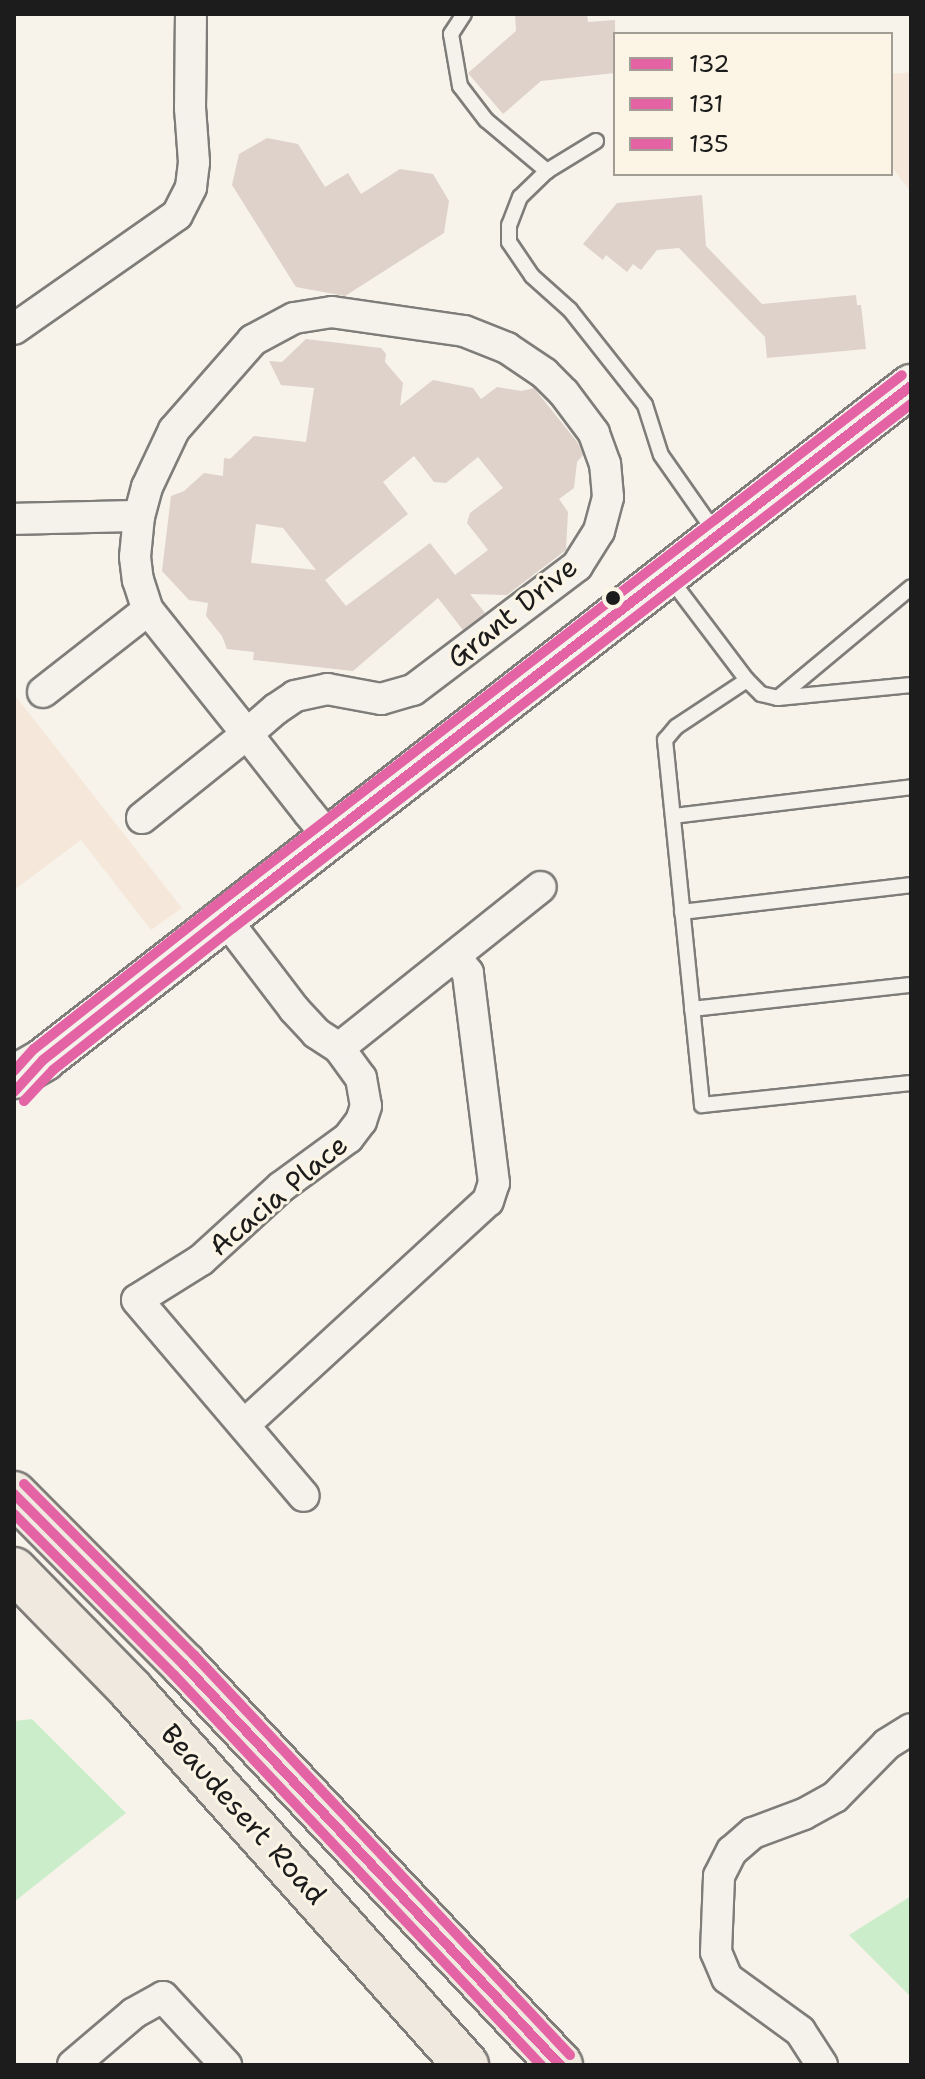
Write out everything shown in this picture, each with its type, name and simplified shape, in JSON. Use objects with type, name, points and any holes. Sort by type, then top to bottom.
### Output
[{"type":"highway","name":"Beaudesert Road","points":[[14,1494],[184,1665],[560,2065]]},
{"type":"highway","name":"Beaudesert Road","points":[[14,1570],[131,1690],[466,2065]]},
{"type":"street","points":[[14,329],[177,215],[191,187],[194,162],[190,108],[191,14]]},
{"type":"street","name":"Grant Drive","points":[[247,734],[295,696],[327,689],[381,699],[413,690],[577,566],[599,531],[608,497],[605,464],[594,433],[564,393],[544,373],[507,348],[464,331],[332,312],[294,318],[253,340],[174,430],[147,487],[139,516],[135,557],[138,580],[148,610],[329,838]]},
{"type":"street","points":[[14,1092],[29,1068],[911,386]]},
{"type":"street","points":[[14,519],[139,516]]},
{"type":"street","points":[[43,692],[148,610]]},
{"type":"street","points":[[142,818],[247,734]]},
{"type":"street","points":[[339,1048],[541,887]]},
{"type":"street","name":"Acacia Place","points":[[224,917],[294,1009],[316,1033],[339,1048],[361,1078],[366,1106],[361,1121],[348,1138],[281,1187],[201,1260],[137,1300],[244,1425]]},
{"type":"street","points":[[304,1496],[244,1425],[488,1201],[494,1183],[468,973],[455,956]]},
{"type":"street","points":[[822,2065],[800,2031],[727,1978],[716,1952],[719,1876],[732,1851],[753,1833],[804,1814],[835,1797],[887,1744],[911,1729]]},
{"type":"street","points":[[73,2065],[134,2013],[163,1997],[226,2065]]},
{"type":"lane","points":[[464,14],[451,34],[460,86],[486,120],[547,171]]},
{"type":"lane","points":[[596,141],[547,171],[520,197],[509,225],[509,242],[532,276],[570,310],[645,405],[661,455],[717,535]]},
{"type":"lane","points":[[667,575],[761,694],[778,698],[911,685]]},
{"type":"lane","points":[[778,698],[911,587]]},
{"type":"lane","points":[[747,680],[676,727],[665,740],[702,1105],[911,1083]]},
{"type":"lane","points":[[673,816],[911,787]]},
{"type":"lane","points":[[682,912],[911,885]]},
{"type":"lane","points":[[692,1009],[911,985]]},
{"type":"shaded area","points":[[911,72],[911,192],[893,169],[893,74]]},
{"type":"shaded area","points":[[14,694],[182,908],[151,930],[81,840],[14,890]]},
{"type":"green space","points":[[32,1719],[126,1813],[14,1902],[14,1721]]},
{"type":"green space","points":[[911,1896],[911,1997],[849,1935]]},
{"type":"building","points":[[515,14],[587,14],[588,22],[615,20],[613,73],[541,81],[503,114],[468,73],[516,31]]},
{"type":"building","points":[[267,138],[298,144],[325,187],[348,173],[361,194],[400,169],[433,174],[449,201],[444,233],[345,296],[296,287],[232,185],[239,154]]},
{"type":"building","points":[[702,195],[706,246],[762,304],[856,295],[857,305],[861,305],[866,349],[767,358],[765,337],[679,248],[657,250],[641,270],[633,264],[627,272],[606,255],[603,260],[583,244],[617,203]]},
{"type":"building","points":[[306,339],[381,348],[386,354],[385,362],[403,383],[400,406],[433,380],[473,388],[481,399],[497,387],[521,391],[534,388],[578,443],[583,455],[577,462],[574,488],[559,499],[568,512],[566,550],[507,595],[470,594],[485,613],[463,630],[438,598],[353,671],[253,660],[254,652],[227,649],[222,636],[206,616],[208,603],[189,600],[162,571],[171,496],[184,491],[204,473],[223,476],[224,458],[230,459],[254,436],[306,442],[314,388],[281,385],[269,361],[282,362]],"holes":[[[414,456],[434,482],[446,483],[478,457],[503,488],[470,513],[467,523],[488,550],[455,575],[430,543],[346,606],[325,580],[408,514],[383,482]],[[256,524],[283,528],[316,570],[251,563]]]},
{"type":"transit line","name":"135","points":[[14,1071],[34,1049],[215,906],[902,375]]},
{"type":"transit line","name":"132","points":[[14,1092],[43,1060],[224,917],[911,386]]},
{"type":"transit line","name":"131","points":[[24,1101],[53,1070],[233,928],[911,404]]},
{"type":"transit line","name":"135","points":[[24,1484],[194,1655],[570,2055]]},
{"type":"transit line","name":"132","points":[[14,1494],[184,1665],[560,2065]]},
{"type":"transit line","name":"131","points":[[14,1514],[174,1675],[541,2065]]}]
